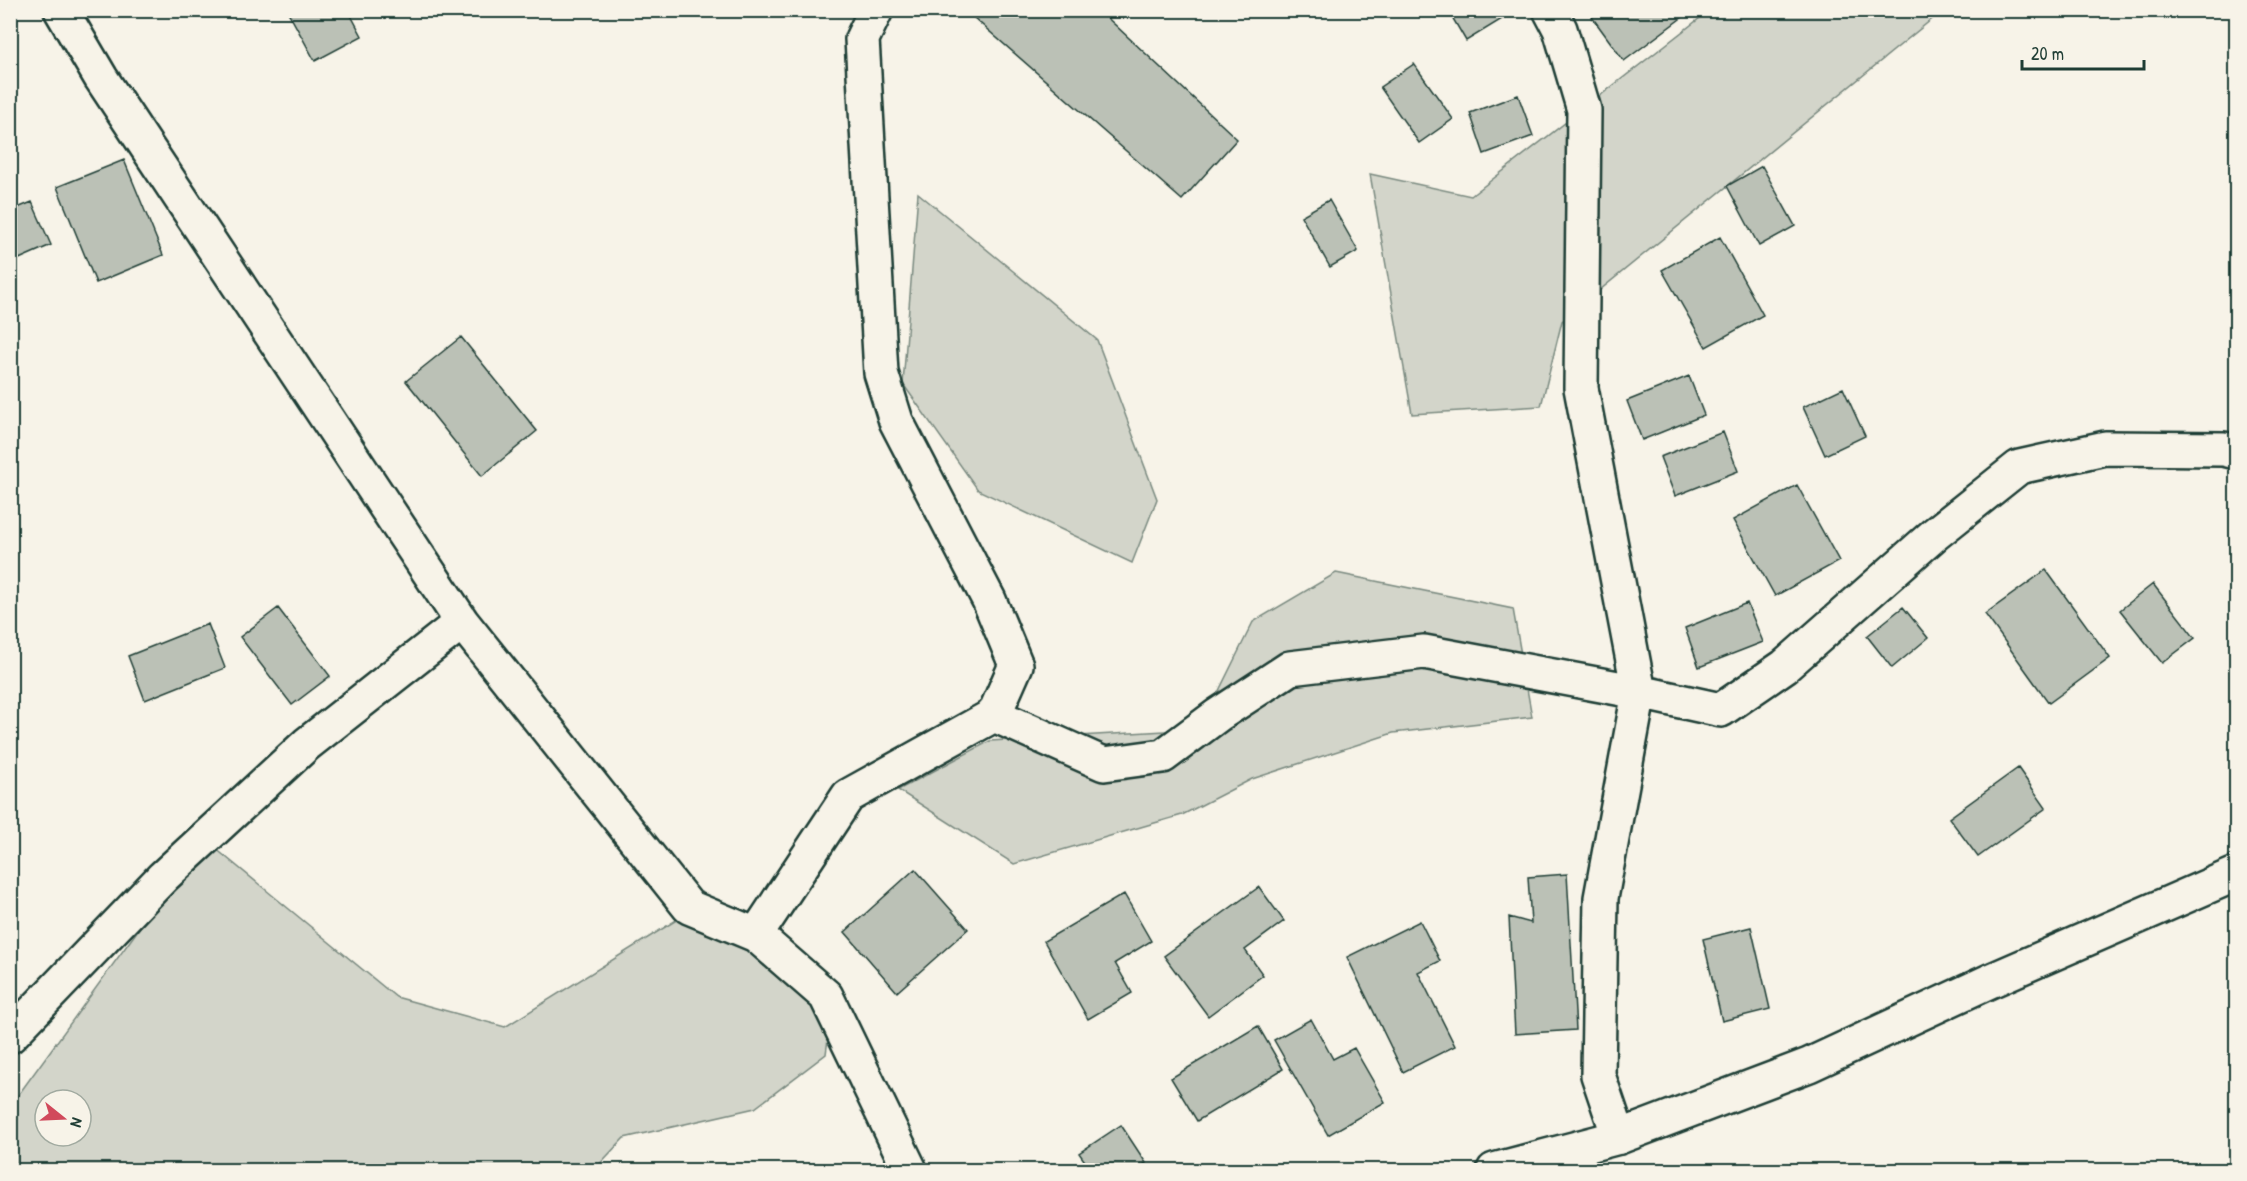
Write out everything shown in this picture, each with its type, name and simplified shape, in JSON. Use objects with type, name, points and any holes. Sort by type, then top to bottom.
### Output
[{"type":"street","points":[[61,10],[100,78],[462,622],[689,907],[756,935],[826,996],[910,1170]]},
{"type":"street","points":[[756,935],[848,796],[994,715],[1016,665],[989,600],[896,422],[881,373],[862,39],[876,10]]},
{"type":"street","points":[[1550,10],[1560,29],[1584,110],[1581,388],[1639,692],[1601,898],[1598,1075],[1619,1137]]},
{"type":"street","points":[[994,715],[1104,764],[1163,756],[1218,715],[1290,668],[1424,652],[1639,692],[1721,710],[1785,666],[1935,534],[2019,467],[2105,448],[2224,449],[2236,452]]},
{"type":"street","points":[[10,1036],[163,877],[307,744],[462,622]]},
{"type":"street","points":[[1494,1170],[1619,1137],[1809,1065],[1990,981],[2236,874]]},
{"type":"shaded area","points":[[1709,11],[1942,11],[1562,321],[1541,406],[1412,414],[1370,174],[1471,196]]},
{"type":"shaded area","points":[[918,193],[1097,340],[1157,499],[1132,563],[978,490],[903,384]]},
{"type":"shaded area","points":[[1336,573],[1513,609],[1532,717],[1393,733],[1252,779],[1182,815],[1014,864],[898,790],[990,741],[1200,729],[1253,622]]},
{"type":"shaded area","points":[[204,839],[396,997],[505,1027],[678,919],[704,914],[832,1009],[826,1054],[755,1108],[624,1138],[594,1170],[11,1170],[11,1105]]},
{"type":"building","points":[[287,10],[348,10],[362,36],[315,61]]},
{"type":"building","points":[[965,10],[1099,10],[1237,139],[1182,200]]},
{"type":"building","points":[[1448,10],[1511,10],[1512,13],[1466,41]]},
{"type":"building","points":[[1600,10],[1692,10],[1624,61],[1592,17]]},
{"type":"building","points":[[1414,64],[1453,119],[1419,143],[1380,87]]},
{"type":"building","points":[[1518,95],[1533,136],[1484,154],[1470,113]]},
{"type":"building","points":[[124,160],[163,255],[96,283],[57,187]]},
{"type":"building","points":[[1762,166],[1795,226],[1759,246],[1727,186]]},
{"type":"building","points":[[1329,200],[1358,251],[1330,267],[1301,216]]},
{"type":"building","points":[[32,202],[51,245],[10,263],[10,211]]},
{"type":"building","points":[[1720,237],[1763,315],[1706,347],[1662,270]]},
{"type":"building","points":[[461,337],[537,431],[482,476],[406,381]]},
{"type":"building","points":[[1689,376],[1704,415],[1642,440],[1627,401]]},
{"type":"building","points":[[1843,388],[1865,436],[1825,455],[1803,407]]},
{"type":"building","points":[[1723,432],[1738,471],[1675,496],[1660,457]]},
{"type":"building","points":[[1797,485],[1839,561],[1775,596],[1733,520]]},
{"type":"building","points":[[2046,570],[2110,658],[2049,703],[1985,614]]},
{"type":"building","points":[[2153,584],[2195,638],[2162,663],[2120,610]]},
{"type":"building","points":[[1747,603],[1763,642],[1699,667],[1685,628]]},
{"type":"building","points":[[1903,607],[1928,638],[1892,668],[1867,636]]},
{"type":"building","points":[[278,608],[330,676],[292,705],[240,637]]},
{"type":"building","points":[[208,624],[225,668],[145,700],[128,656]]},
{"type":"building","points":[[2018,768],[2046,808],[1978,857],[1949,818]]},
{"type":"building","points":[[915,869],[968,929],[897,992],[845,932]]},
{"type":"building","points":[[1567,874],[1576,1030],[1515,1034],[1509,917],[1531,923],[1528,877]]},
{"type":"building","points":[[1259,887],[1284,921],[1245,950],[1263,975],[1208,1016],[1164,956]]},
{"type":"building","points":[[1124,894],[1151,941],[1115,963],[1132,993],[1088,1019],[1044,941]]},
{"type":"building","points":[[1420,921],[1440,961],[1418,972],[1455,1046],[1403,1072],[1347,957]]},
{"type":"building","points":[[1751,927],[1770,1009],[1722,1021],[1703,939]]},
{"type":"building","points":[[1311,1019],[1333,1059],[1354,1048],[1385,1102],[1328,1135],[1274,1040]]},
{"type":"building","points":[[1258,1026],[1283,1069],[1197,1121],[1171,1078]]},
{"type":"building","points":[[1121,1125],[1146,1163],[1135,1170],[1091,1170],[1079,1153]]}]
